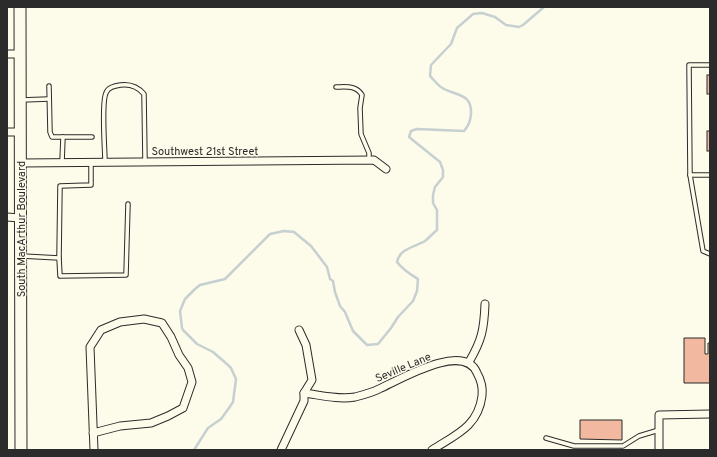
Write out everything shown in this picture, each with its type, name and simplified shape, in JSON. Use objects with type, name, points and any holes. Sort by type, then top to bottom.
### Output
[{"type":"main road","name":"South MacArthur Boulevard","points":[[20,7],[21,450]]},
{"type":"street","points":[[7,54],[20,54]]},
{"type":"street","points":[[7,132],[20,132]]},
{"type":"street","name":"Southwest 21st Street","points":[[20,163],[374,160],[386,169]]},
{"type":"street","points":[[7,217],[20,218]]},
{"type":"street","points":[[432,450],[468,426],[477,413],[482,396],[482,387],[480,378],[475,368],[469,362],[478,346],[484,324],[485,304]]},
{"type":"street","points":[[93,433],[120,426],[151,423],[183,408],[192,382],[188,368],[179,355],[162,322],[144,319],[120,322],[101,330],[90,346],[93,433],[94,450]]},
{"type":"street","points":[[281,450],[304,401],[304,393],[312,380],[306,345],[299,330]]},
{"type":"street","name":"Seville Lane","points":[[304,393],[334,397],[354,397],[378,390],[404,376],[432,365],[446,361],[460,360],[469,362]]},
{"type":"street","points":[[659,450],[659,414],[710,414]]},
{"type":"lane","points":[[710,65],[689,65],[690,175],[703,251],[710,254]]},
{"type":"lane","points":[[105,162],[104,98],[106,92],[111,87],[124,85],[139,89],[144,94],[145,162]]},
{"type":"lane","points":[[49,86],[50,132],[52,137],[92,137]]},
{"type":"lane","points":[[336,87],[354,88],[359,90],[362,95],[360,108],[361,134],[369,153],[369,160]]},
{"type":"lane","points":[[20,100],[49,99]]},
{"type":"lane","points":[[62,162],[63,137]]},
{"type":"lane","points":[[91,162],[91,185],[60,186],[60,276],[126,275],[128,204]]},
{"type":"lane","points":[[690,175],[710,175]]},
{"type":"lane","points":[[21,256],[59,258]]},
{"type":"lane","points":[[546,438],[574,446],[623,446],[639,436],[659,430]]},
{"type":"building","points":[[707,75],[710,75],[710,94],[707,94]]},
{"type":"building","points":[[707,131],[710,131],[710,151],[707,151]]},
{"type":"building","points":[[684,338],[705,338],[705,354],[708,354],[708,343],[710,343],[710,383],[684,383]]},
{"type":"building","points":[[580,420],[622,420],[622,440],[580,439]]},
{"type":"waterway","points":[[194,450],[208,428],[221,419],[233,402],[236,379],[228,365],[213,352],[197,344],[183,330],[180,311],[185,299],[200,285],[225,279],[270,234],[284,231],[294,232],[311,246],[327,267],[330,279],[333,281],[340,306],[345,312],[353,331],[367,345],[378,344],[398,317],[413,301],[417,291],[418,279],[399,265],[397,262],[399,257],[408,248],[425,241],[437,230],[437,210],[433,203],[433,195],[435,187],[443,177],[443,170],[440,162],[409,137],[411,131],[417,129],[464,131],[468,125],[471,114],[471,107],[467,99],[444,89],[430,76],[431,65],[451,44],[457,28],[473,14],[482,13],[495,17],[506,25],[519,27],[544,7]]}]
